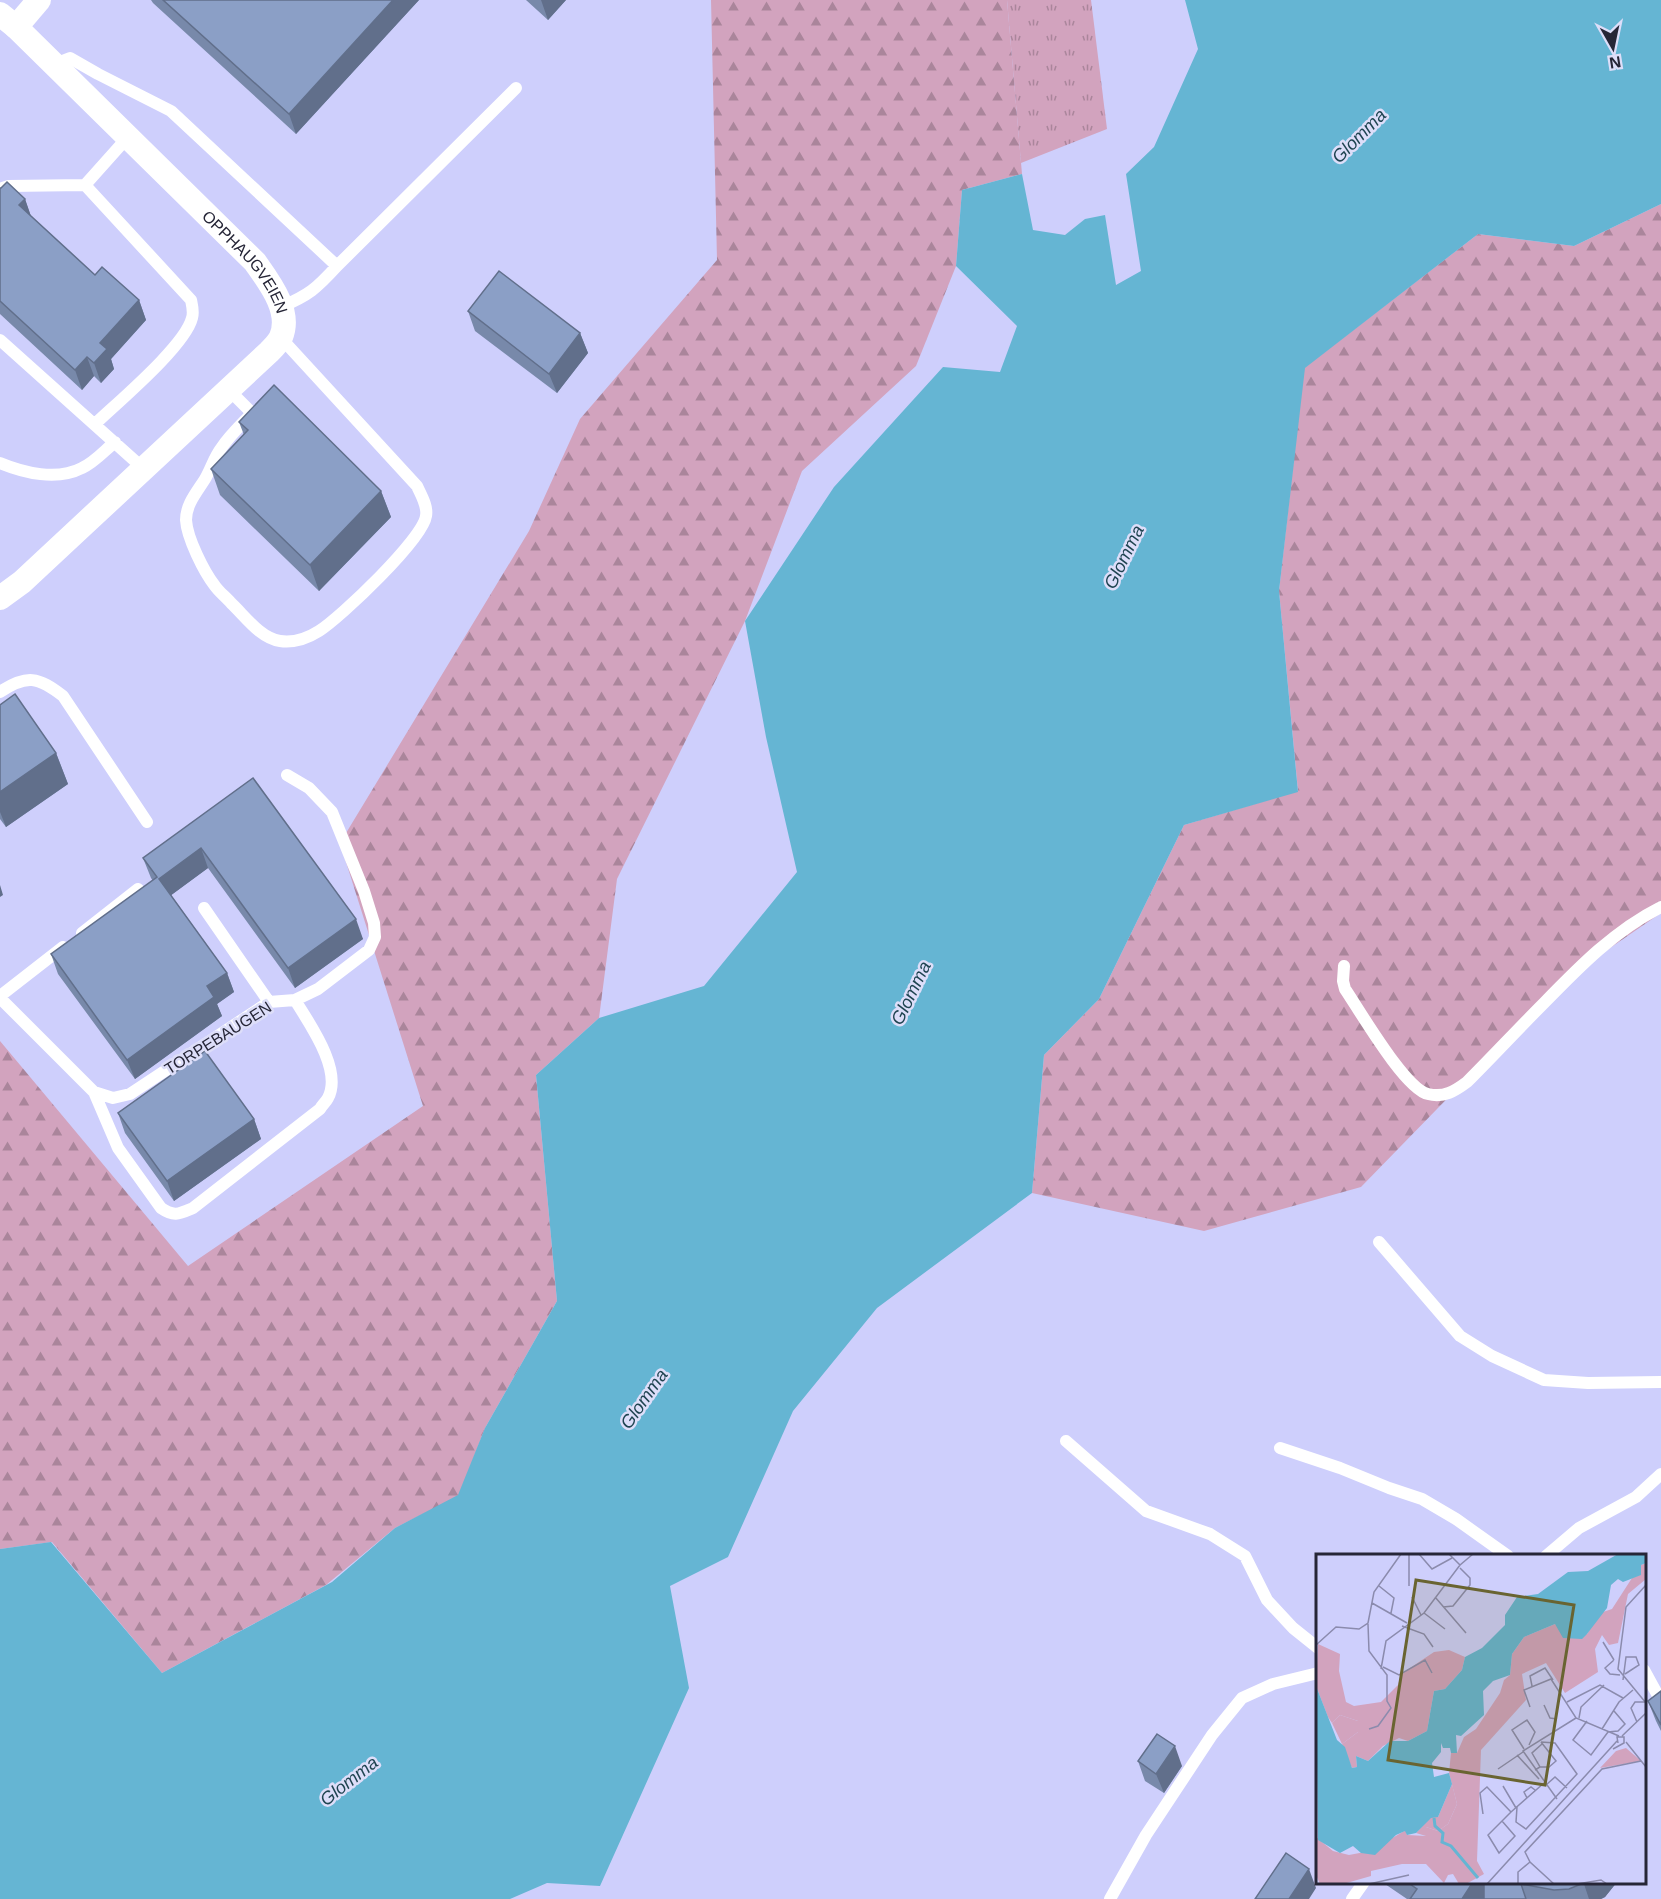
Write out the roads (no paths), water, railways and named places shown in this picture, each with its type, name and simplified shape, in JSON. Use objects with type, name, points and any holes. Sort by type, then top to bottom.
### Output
[{"type":"street","name":"OPPHAUGVEIEN","points":[[0,598],[30,574],[269,352],[281,338],[285,321],[272,287],[255,262],[8,21],[39,0]]},
{"type":"lane","points":[[52,65],[70,58],[171,111],[337,266]]},
{"type":"lane","points":[[281,307],[305,297],[319,286],[516,88]]},
{"type":"lane","points":[[0,189],[8,186],[85,185],[127,138]]},
{"type":"lane","points":[[85,185],[191,300],[193,315],[189,328],[177,345],[95,424]]},
{"type":"lane","points":[[229,390],[252,413],[220,448],[205,479],[192,498],[186,519],[188,530],[215,587],[265,636],[280,641],[297,641],[317,632],[337,618],[410,545],[423,527],[427,515],[417,486],[281,338]]},
{"type":"lane","points":[[0,340],[144,469]]},
{"type":"lane","points":[[0,463],[17,470],[45,475],[69,473],[93,462],[114,442]]},
{"type":"lane","points":[[0,692],[9,686],[27,680],[44,682],[63,696],[147,822]]},
{"type":"lane","name":"TORPEBAUGEN","points":[[93,1092],[113,1098],[130,1094],[268,1002],[295,1000],[318,989],[369,950],[375,937],[374,923],[364,891],[332,813],[309,788],[287,775]]},
{"type":"lane","points":[[138,889],[0,997],[93,1092],[118,1148],[161,1208],[170,1214],[181,1213],[193,1208],[320,1109],[329,1096],[332,1080],[323,1047],[295,1000]]},
{"type":"lane","points":[[1344,966],[1345,989],[1381,1043],[1420,1091],[1441,1095],[1456,1090],[1467,1082],[1577,969],[1606,943],[1661,907]]},
{"type":"lane","points":[[204,908],[268,1002]]},
{"type":"lane","points":[[1379,1242],[1460,1336],[1492,1356],[1544,1380],[1588,1383],[1661,1382]]},
{"type":"lane","points":[[1066,1441],[1146,1511],[1210,1534],[1245,1556],[1267,1600],[1293,1628],[1316,1647]]},
{"type":"lane","points":[[1280,1448],[1422,1499],[1456,1519],[1505,1554]]},
{"type":"lane","points":[[1553,1553],[1579,1528],[1635,1497],[1661,1474]]},
{"type":"lane","points":[[1110,1899],[1146,1835],[1212,1735],[1242,1698],[1273,1684],[1316,1673]]},
{"type":"lane","points":[[1646,1674],[1661,1701]]},
{"type":"lane","points":[[1352,1899],[1363,1884]]},
{"type":"water","name":"Glomma","points":[[1185,0],[1661,0],[1661,204],[1574,246],[1478,234],[1305,368],[1279,591],[1298,792],[1184,825],[1099,999],[1044,1055],[1032,1193],[877,1308],[793,1411],[728,1557],[670,1586],[689,1688],[600,1886],[547,1883],[510,1899],[0,1899],[0,1549],[51,1542],[162,1673],[332,1582],[395,1528],[458,1495],[485,1428],[557,1301],[536,1075],[599,1018],[704,986],[797,872],[766,737],[745,621],[834,487],[943,367],[1000,372],[1017,326],[956,266],[962,190],[1022,174],[1033,230],[1065,235],[1085,219],[1105,215],[1116,285],[1141,271],[1126,174],[1154,147],[1198,49]]}]
